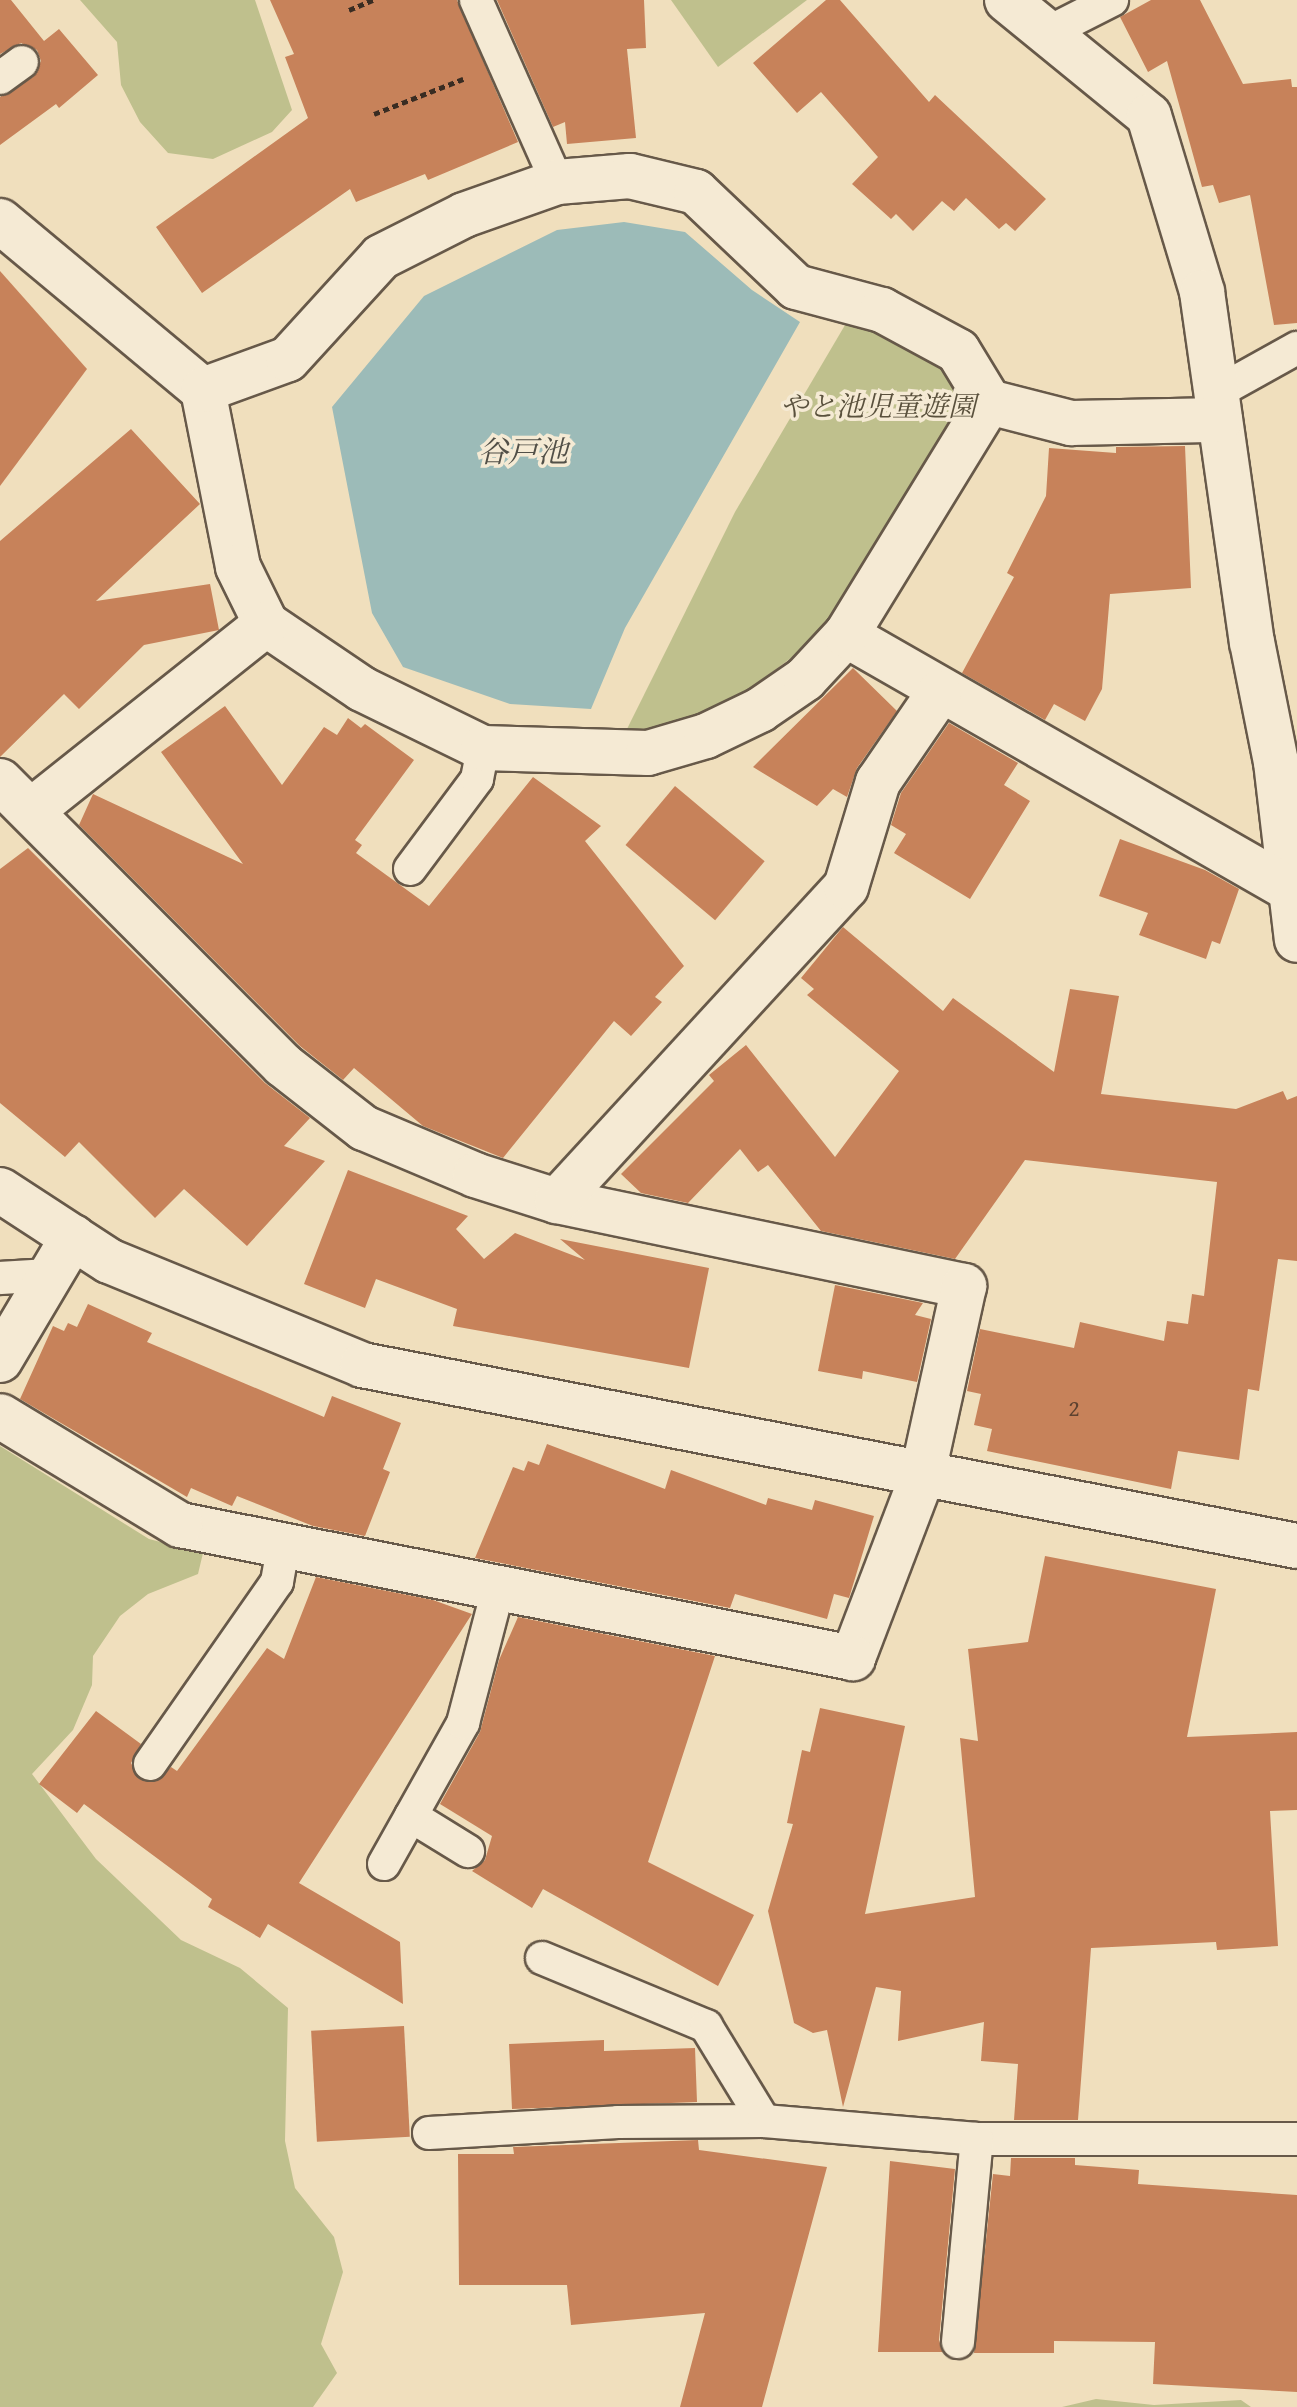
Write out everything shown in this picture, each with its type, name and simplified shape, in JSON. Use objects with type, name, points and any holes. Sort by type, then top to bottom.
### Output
[{"type":"street","points":[[1007,0],[1149,116],[1202,292],[1252,642],[1286,760],[1288,888],[1297,940]]},
{"type":"street","points":[[203,390],[288,359],[381,257],[464,215],[557,182],[630,176],[696,192],[796,287],[882,310],[958,351],[989,402],[1071,423],[1218,407]]},
{"type":"street","points":[[0,221],[203,390],[238,567],[266,624],[362,689],[483,748],[648,753],[706,736],[760,710],[805,679],[846,635],[989,402]]},
{"type":"street","points":[[31,811],[266,624]]},
{"type":"street","points":[[846,635],[939,693],[1288,888]]},
{"type":"street","points":[[557,1201],[846,887],[878,782],[939,693]]},
{"type":"street","points":[[0,781],[283,1065],[364,1128],[475,1175],[557,1201],[964,1286],[922,1477],[853,1658],[180,1525],[0,1416]]},
{"type":"street","points":[[0,1190],[109,1261],[362,1365],[922,1477],[1297,1546]]},
{"type":"street","points":[[0,1360],[73,1237]]},
{"type":"lane","points":[[476,0],[557,182]]},
{"type":"lane","points":[[1047,33],[1112,0]]},
{"type":"lane","points":[[1218,407],[1297,348]]},
{"type":"lane","points":[[410,869],[477,779],[483,748]]},
{"type":"lane","points":[[0,1278],[50,1275]]},
{"type":"lane","points":[[150,1764],[277,1582],[284,1544]]},
{"type":"lane","points":[[384,1864],[463,1723],[499,1586]]},
{"type":"lane","points":[[411,1816],[468,1851]]},
{"type":"lane","points":[[542,1958],[706,2026],[764,2121]]},
{"type":"lane","points":[[429,2133],[618,2122],[764,2121],[977,2139],[1297,2139]]},
{"type":"lane","points":[[958,2342],[977,2139]]},
{"type":"path","points":[[349,10],[373,0]]},
{"type":"path","points":[[374,114],[504,63]]},
{"type":"green space","points":[[80,0],[255,0],[292,110],[272,132],[213,159],[168,153],[140,122],[121,85],[117,42]]},
{"type":"green space","points":[[671,0],[807,0],[718,67]]},
{"type":"green space","name":"やと池児童遊園","points":[[848,320],[927,347],[967,392],[818,638],[729,704],[623,737],[735,512]]},
{"type":"green space","points":[[0,1446],[149,1539],[203,1553],[198,1574],[148,1594],[120,1616],[93,1656],[92,1685],[73,1730],[32,1774],[96,1859],[181,1940],[240,1968],[288,2008],[285,2141],[295,2188],[334,2237],[343,2272],[321,2344],[337,2373],[313,2407],[0,2407]]},
{"type":"green space","points":[[1096,2399],[1154,2405],[1241,2400],[1251,2407],[1062,2407]]},
{"type":"water","name":"谷戸池","points":[[624,222],[685,232],[752,290],[800,322],[625,628],[591,709],[510,704],[403,667],[372,613],[332,407],[424,296],[557,230]]},
{"type":"building","points":[[0,0],[11,0],[44,41],[59,29],[98,75],[59,108],[56,104],[0,145],[0,97],[33,77],[41,61],[37,50],[21,43],[0,54]]},
{"type":"building","points":[[270,0],[457,0],[518,142],[428,180],[425,174],[356,202],[350,189],[202,293],[156,227],[308,118],[285,57],[294,54]]},
{"type":"building","points":[[497,0],[644,0],[646,48],[627,49],[636,138],[567,144],[565,122],[553,127]]},
{"type":"building","points":[[826,0],[840,0],[929,102],[935,95],[1046,199],[1015,231],[1006,223],[999,229],[966,198],[954,211],[942,201],[913,231],[896,214],[891,219],[852,184],[878,157],[821,92],[797,113],[753,63]]},
{"type":"building","points":[[1151,0],[1200,0],[1243,84],[1291,79],[1292,87],[1297,87],[1297,323],[1274,325],[1250,195],[1219,203],[1213,185],[1202,187],[1167,61],[1148,72],[1120,17]]},
{"type":"building","points":[[0,271],[87,369],[0,486]]},
{"type":"building","points":[[131,429],[200,504],[96,601],[210,584],[219,630],[144,645],[79,709],[64,694],[0,757],[0,541]]},
{"type":"building","points":[[1185,446],[1191,588],[1110,594],[1102,689],[1085,721],[1054,704],[1045,720],[962,673],[1014,577],[1007,573],[1046,496],[1049,448],[1116,453],[1116,447]]},
{"type":"building","points":[[853,668],[897,711],[857,768],[847,797],[833,789],[817,806],[753,767]]},
{"type":"building","points":[[225,706],[282,785],[324,727],[337,735],[348,718],[361,728],[365,724],[414,760],[355,840],[362,845],[356,853],[429,906],[533,777],[601,826],[585,841],[684,966],[655,997],[662,1002],[631,1036],[614,1021],[503,1158],[423,1126],[354,1068],[343,1080],[300,1046],[79,825],[93,794],[243,864],[161,752]]},
{"type":"building","points":[[949,723],[1018,763],[1004,785],[1030,801],[970,899],[894,853],[906,834],[891,825],[901,793]]},
{"type":"building","points":[[675,786],[765,861],[715,920],[626,845]]},
{"type":"building","points":[[1120,839],[1205,870],[1239,889],[1220,944],[1212,941],[1206,959],[1139,935],[1148,913],[1099,896]]},
{"type":"building","points":[[28,848],[265,1083],[310,1118],[284,1146],[325,1161],[247,1246],[184,1189],[155,1218],[79,1142],[65,1157],[0,1103],[0,869]]},
{"type":"building","points":[[843,927],[943,1011],[953,998],[1054,1072],[1070,989],[1119,996],[1101,1094],[1236,1109],[1283,1091],[1287,1100],[1297,1096],[1297,1261],[1278,1259],[1259,1391],[1248,1389],[1239,1460],[1178,1451],[1171,1489],[987,1451],[992,1429],[974,1425],[981,1394],[967,1391],[980,1329],[1074,1348],[1080,1322],[1164,1341],[1167,1321],[1188,1324],[1192,1294],[1204,1296],[1217,1182],[1025,1160],[955,1259],[821,1231],[768,1165],[758,1172],[740,1149],[688,1203],[641,1193],[621,1174],[714,1081],[709,1075],[746,1045],[835,1157],[899,1071],[807,995],[814,989],[801,978]]},
{"type":"building","points":[[348,1170],[468,1216],[456,1229],[484,1259],[515,1233],[585,1260],[560,1239],[709,1268],[689,1368],[453,1326],[457,1309],[376,1279],[365,1308],[304,1284]]},
{"type":"building","points":[[835,1285],[923,1303],[915,1315],[931,1319],[917,1382],[863,1371],[862,1379],[818,1371]]},
{"type":"building","points":[[88,1304],[152,1333],[147,1342],[324,1417],[332,1396],[401,1423],[383,1469],[390,1472],[365,1536],[313,1526],[237,1496],[232,1506],[191,1488],[187,1497],[20,1399],[53,1326],[64,1331],[68,1323],[77,1327]]},
{"type":"building","points":[[547,1444],[665,1489],[671,1470],[766,1505],[768,1498],[812,1510],[815,1500],[874,1516],[849,1598],[834,1594],[827,1619],[735,1594],[730,1608],[475,1558],[513,1467],[524,1471],[528,1461],[539,1465]]},
{"type":"building","points":[[1045,1556],[1216,1589],[1187,1737],[1297,1732],[1297,1810],[1270,1811],[1278,1946],[1217,1950],[1216,1942],[1091,1948],[1078,2120],[1014,2120],[1018,2064],[981,2061],[984,2022],[898,2041],[901,1991],[876,1987],[843,2107],[827,2030],[813,2033],[794,2023],[768,1911],[793,1824],[787,1823],[802,1750],[810,1752],[820,1708],[905,1726],[865,1914],[975,1897],[960,1738],[978,1741],[968,1649],[1028,1642]]},
{"type":"building","points":[[316,1577],[433,1600],[472,1614],[299,1883],[400,1942],[403,2004],[268,1924],[260,1938],[208,1907],[212,1899],[84,1804],[77,1813],[39,1784],[96,1711],[141,1744],[131,1763],[139,1779],[157,1781],[171,1767],[177,1771],[267,1648],[284,1659]]},
{"type":"building","points":[[518,1617],[715,1656],[648,1862],[754,1915],[718,1986],[543,1889],[532,1908],[472,1871],[485,1860],[492,1836],[440,1804],[480,1732],[499,1660]]},
{"type":"building","points":[[404,2026],[410,2137],[317,2142],[311,2031]]},
{"type":"building","points":[[604,2040],[604,2051],[695,2048],[697,2102],[512,2109],[509,2044]]},
{"type":"building","points":[[698,2140],[699,2150],[827,2167],[762,2407],[680,2407],[705,2313],[571,2325],[567,2285],[459,2285],[458,2154],[514,2154],[513,2147]]},
{"type":"building","points":[[1011,2158],[1075,2158],[1075,2165],[1139,2170],[1138,2184],[1297,2195],[1297,2392],[1153,2384],[1155,2342],[1054,2341],[1054,2353],[974,2353],[993,2174],[1010,2176]]},
{"type":"building","points":[[890,2161],[955,2169],[939,2340],[943,2352],[878,2352]]}]
